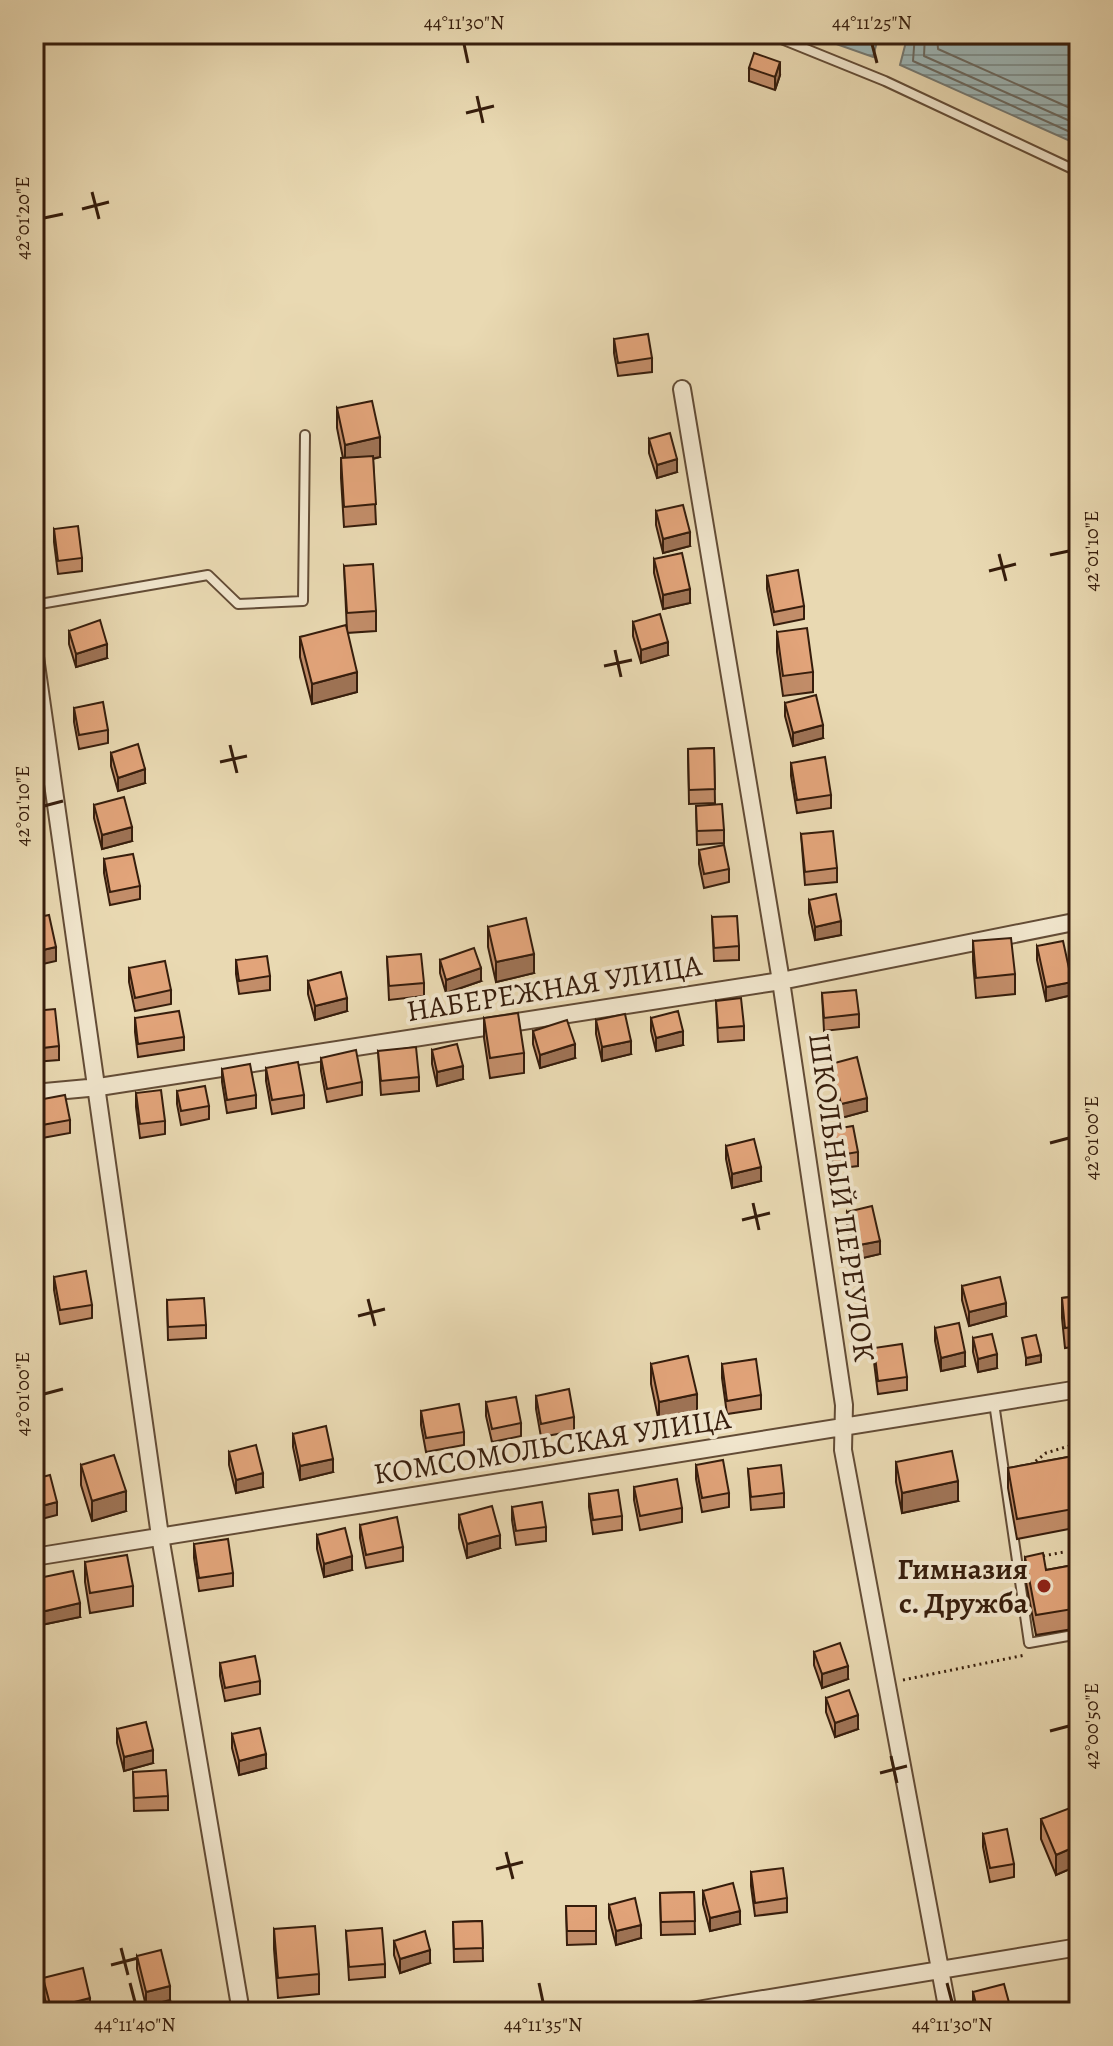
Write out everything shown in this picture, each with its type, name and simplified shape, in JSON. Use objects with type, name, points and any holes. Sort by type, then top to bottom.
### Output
[{"type":"street","name":"ШКОЛЬНЫЙ ПЕРЕУЛОК","points":[[682,389],[781,981],[844,1405],[843,1450],[948,2012]]},
{"type":"street","points":[[34,650],[99,1087],[160,1536],[241,2012]]},
{"type":"street","name":"НАБЕРЕЖНАЯ УЛИЦА","points":[[34,1093],[99,1087],[781,981],[1079,921]]},
{"type":"street","name":"КОМСОМОЛЬСКАЯ УЛИЦА","points":[[34,1557],[1079,1389]]},
{"type":"street","points":[[685,2012],[1079,1947]]},
{"type":"lane","points":[[769,34],[885,81],[1079,172]]},
{"type":"lane","points":[[34,605],[208,575],[238,604],[303,601],[305,435]]},
{"type":"lane","points":[[994,1403],[1029,1643],[1079,1634]]},
{"type":"path","points":[[1003,1480],[1027,1469],[1046,1453],[1079,1443]]},
{"type":"path","points":[[1015,1560],[1064,1552]]},
{"type":"path","points":[[895,1681],[1030,1654],[1029,1643]]},
{"type":"water","points":[[808,34],[879,34],[873,57]]},
{"type":"water","points":[[908,34],[1079,34],[1079,145],[900,65]]},
{"type":"building","points":[[754,53],[780,62],[775,77],[749,68]]},
{"type":"building","points":[[648,334],[652,358],[618,363],[614,339]]},
{"type":"building","points":[[372,401],[380,437],[345,445],[337,408]]},
{"type":"building","points":[[670,433],[677,459],[657,465],[649,439]]},
{"type":"building","points":[[373,456],[376,504],[344,507],[341,458]]},
{"type":"building","points":[[683,505],[690,532],[663,539],[656,511]]},
{"type":"building","points":[[78,526],[82,558],[58,561],[54,529]]},
{"type":"building","points":[[682,553],[690,589],[663,595],[654,559]]},
{"type":"building","points":[[373,564],[376,611],[347,613],[344,566]]},
{"type":"building","points":[[798,570],[804,606],[774,612],[767,576]]},
{"type":"building","points":[[660,614],[668,642],[641,650],[633,622]]},
{"type":"building","points":[[100,620],[107,644],[76,654],[69,631]]},
{"type":"building","points":[[346,625],[357,672],[312,684],[300,637]]},
{"type":"building","points":[[807,628],[813,672],[783,676],[777,632]]},
{"type":"building","points":[[816,695],[823,725],[793,733],[785,703]]},
{"type":"building","points":[[103,702],[108,730],[79,735],[74,708]]},
{"type":"building","points":[[138,744],[145,769],[118,778],[111,753]]},
{"type":"building","points":[[714,748],[715,789],[689,790],[688,749]]},
{"type":"building","points":[[825,757],[831,795],[797,800],[791,763]]},
{"type":"building","points":[[124,797],[132,827],[102,835],[94,805]]},
{"type":"building","points":[[722,804],[724,830],[697,831],[696,806]]},
{"type":"building","points":[[833,831],[837,868],[805,872],[801,834]]},
{"type":"building","points":[[724,845],[729,869],[704,874],[699,850]]},
{"type":"building","points":[[133,854],[140,886],[110,892],[104,859]]},
{"type":"building","points":[[34,864],[37,864],[42,900],[34,901]]},
{"type":"building","points":[[836,894],[841,921],[815,927],[809,900]]},
{"type":"building","points":[[49,915],[56,947],[34,952],[34,918]]},
{"type":"building","points":[[737,916],[739,946],[714,948],[712,917]]},
{"type":"building","points":[[526,918],[534,954],[496,962],[488,927]]},
{"type":"building","points":[[1011,938],[1015,974],[976,978],[973,941]]},
{"type":"building","points":[[1063,941],[1072,982],[1046,987],[1037,946]]},
{"type":"building","points":[[474,948],[481,968],[446,980],[440,960]]},
{"type":"building","points":[[421,954],[424,983],[389,986],[387,957]]},
{"type":"building","points":[[267,956],[270,976],[239,981],[236,960]]},
{"type":"building","points":[[165,961],[171,990],[135,998],[129,968]]},
{"type":"building","points":[[341,972],[347,998],[315,1006],[308,981]]},
{"type":"building","points":[[856,990],[859,1014],[824,1018],[822,993]]},
{"type":"building","points":[[741,998],[744,1026],[718,1028],[716,1001]]},
{"type":"building","points":[[55,1009],[59,1046],[34,1049],[34,1011]]},
{"type":"building","points":[[179,1011],[184,1037],[138,1044],[135,1018]]},
{"type":"building","points":[[678,1011],[683,1031],[656,1038],[651,1018]]},
{"type":"building","points":[[518,1013],[524,1053],[490,1058],[484,1018]]},
{"type":"building","points":[[625,1014],[631,1041],[602,1047],[596,1020]]},
{"type":"building","points":[[567,1020],[575,1044],[540,1055],[533,1031]]},
{"type":"building","points":[[457,1044],[463,1066],[437,1072],[432,1050]]},
{"type":"building","points":[[416,1047],[419,1077],[381,1081],[378,1051]]},
{"type":"building","points":[[356,1050],[362,1082],[327,1089],[321,1058]]},
{"type":"building","points":[[857,1057],[867,1098],[841,1104],[831,1064]]},
{"type":"building","points":[[298,1062],[304,1095],[272,1100],[266,1068]]},
{"type":"building","points":[[250,1064],[256,1095],[227,1100],[222,1069]]},
{"type":"building","points":[[205,1086],[209,1106],[181,1111],[177,1091]]},
{"type":"building","points":[[161,1090],[165,1121],[140,1124],[136,1093]]},
{"type":"building","points":[[65,1095],[70,1120],[42,1125],[38,1100]]},
{"type":"building","points":[[853,1126],[858,1152],[834,1156],[829,1130]]},
{"type":"building","points":[[754,1139],[761,1167],[732,1174],[726,1146]]},
{"type":"building","points":[[872,1206],[880,1241],[854,1246],[847,1212]]},
{"type":"building","points":[[86,1271],[92,1305],[60,1310],[54,1277]]},
{"type":"building","points":[[1000,1277],[1006,1303],[969,1312],[962,1286]]},
{"type":"building","points":[[1079,1296],[1079,1326],[1065,1328],[1062,1298]]},
{"type":"building","points":[[204,1298],[206,1325],[168,1327],[167,1300]]},
{"type":"building","points":[[959,1323],[965,1352],[941,1358],[935,1328]]},
{"type":"building","points":[[992,1334],[997,1354],[978,1359],[973,1338]]},
{"type":"building","points":[[1036,1335],[1041,1355],[1026,1358],[1022,1338]]},
{"type":"building","points":[[902,1344],[907,1377],[878,1381],[874,1348]]},
{"type":"building","points":[[688,1356],[697,1394],[659,1402],[651,1364]]},
{"type":"building","points":[[756,1359],[761,1395],[727,1401],[722,1364]]},
{"type":"building","points":[[569,1389],[574,1417],[541,1424],[536,1396]]},
{"type":"building","points":[[516,1397],[521,1423],[492,1429],[486,1402]]},
{"type":"building","points":[[459,1404],[464,1432],[426,1438],[421,1411]]},
{"type":"building","points":[[326,1426],[333,1459],[300,1466],[293,1434]]},
{"type":"building","points":[[256,1445],[263,1473],[236,1480],[229,1452]]},
{"type":"building","points":[[952,1451],[958,1481],[902,1493],[896,1462]]},
{"type":"building","points":[[114,1455],[126,1491],[92,1501],[81,1465]]},
{"type":"building","points":[[1079,1455],[1079,1508],[1017,1519],[1008,1468]]},
{"type":"building","points":[[723,1460],[729,1493],[702,1498],[696,1465]]},
{"type":"building","points":[[781,1465],[784,1493],[751,1497],[748,1469]]},
{"type":"building","points":[[50,1475],[57,1502],[34,1508],[34,1479]]},
{"type":"building","points":[[677,1479],[682,1508],[640,1516],[634,1487]]},
{"type":"building","points":[[618,1490],[622,1516],[593,1520],[589,1494]]},
{"type":"building","points":[[542,1502],[546,1527],[516,1531],[512,1507]]},
{"type":"building","points":[[492,1506],[500,1535],[467,1544],[459,1515]]},
{"type":"building","points":[[397,1517],[403,1547],[366,1555],[360,1525]]},
{"type":"building","points":[[1079,1519],[1079,1545],[1074,1520]]},
{"type":"building","points":[[345,1528],[352,1556],[324,1564],[317,1535]]},
{"type":"building","points":[[228,1539],[233,1573],[199,1578],[194,1544]]},
{"type":"building","points":[[1043,1553],[1046,1570],[1079,1564],[1079,1608],[1036,1615],[1025,1557]]},
{"type":"building","points":[[127,1555],[133,1586],[90,1593],[85,1562]]},
{"type":"building","points":[[73,1571],[80,1603],[41,1612],[34,1579]]},
{"type":"building","points":[[840,1643],[848,1666],[822,1674],[814,1652]]},
{"type":"building","points":[[255,1656],[260,1681],[225,1688],[220,1663]]},
{"type":"building","points":[[849,1690],[858,1715],[835,1723],[826,1698]]},
{"type":"building","points":[[146,1722],[153,1750],[124,1757],[117,1729]]},
{"type":"building","points":[[260,1728],[266,1754],[239,1761],[232,1734]]},
{"type":"building","points":[[166,1770],[168,1796],[134,1798],[133,1772]]},
{"type":"building","points":[[1078,1805],[1079,1845],[1056,1855],[1041,1819]]},
{"type":"building","points":[[1007,1829],[1014,1864],[990,1868],[983,1834]]},
{"type":"building","points":[[783,1868],[787,1898],[755,1903],[751,1872]]},
{"type":"building","points":[[733,1883],[740,1911],[710,1918],[703,1891]]},
{"type":"building","points":[[694,1892],[695,1921],[661,1922],[660,1893]]},
{"type":"building","points":[[635,1898],[641,1925],[616,1931],[609,1905]]},
{"type":"building","points":[[566,1906],[596,1906],[596,1931],[567,1931]]},
{"type":"building","points":[[482,1921],[483,1948],[454,1949],[453,1922]]},
{"type":"building","points":[[315,1926],[319,1974],[278,1978],[274,1929]]},
{"type":"building","points":[[382,1928],[385,1964],[349,1967],[346,1931]]},
{"type":"building","points":[[425,1931],[430,1950],[400,1959],[394,1941]]},
{"type":"building","points":[[161,1950],[170,1986],[146,1992],[137,1956]]},
{"type":"building","points":[[83,1968],[90,1998],[51,2008],[43,1978]]},
{"type":"building","points":[[1004,1984],[1011,2010],[978,2012],[973,1992]]},
{"type":"building","points":[[852,2005],[854,2012],[824,2012]]},
{"type":"place","name":"Гимназия с. Дружба","points":[[1044,1586]]}]
